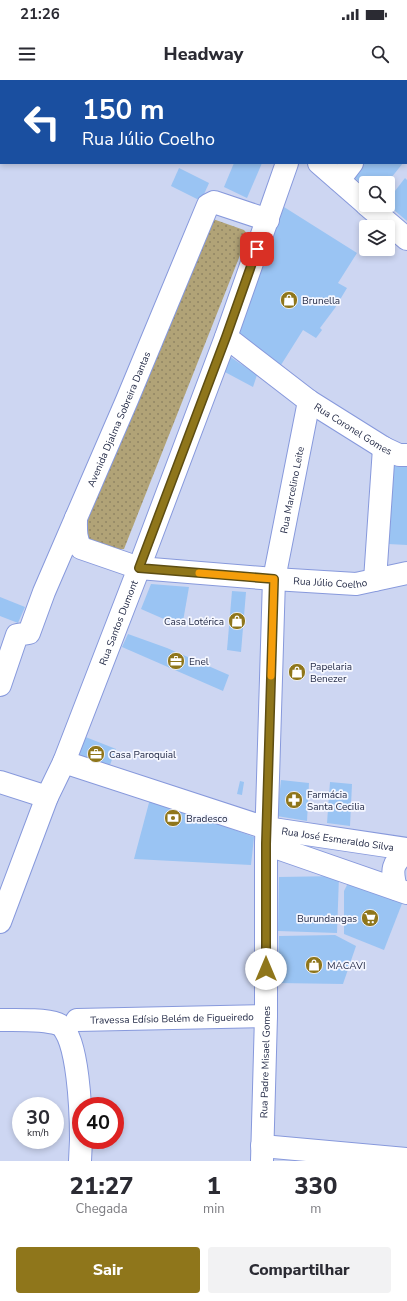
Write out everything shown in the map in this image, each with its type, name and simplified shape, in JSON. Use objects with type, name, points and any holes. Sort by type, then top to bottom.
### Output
[{"type":"street","name":"Rua Santos Dumont","points":[[0,922],[47,797],[64,762],[139,568],[226,337],[288,164]]},
{"type":"street","points":[[320,164],[359,197]]},
{"type":"street","points":[[339,180],[351,164]]},
{"type":"street","name":"Avenida Djalma Sobreira Dantas","points":[[0,685],[17,635],[29,633],[44,592],[127,400],[208,205],[214,202],[268,220]]},
{"type":"street","points":[[376,212],[407,239]]},
{"type":"street","name":"Rua Coronel Gomes","points":[[226,337],[309,401],[399,450]]},
{"type":"street","name":"Rua Marcelino Leite","points":[[274,579],[309,401]]},
{"type":"street","points":[[375,580],[399,450]]},
{"type":"street","name":"Rua Júlio Coelho","points":[[76,518],[76,536],[82,548],[139,568],[356,584],[407,573]]},
{"type":"street","name":"Rua Padre Misael Gomes","points":[[262,1153],[266,1016],[266,836],[274,579]]},
{"type":"street","name":"Rua José Esmeraldo Silva","points":[[64,762],[266,836],[407,849]]},
{"type":"street","points":[[0,782],[47,797]]},
{"type":"street","points":[[266,836],[402,891]]},
{"type":"street","points":[[402,891],[392,870],[397,860],[407,849]]},
{"type":"street","name":"Travessa Edísio Belém de Figueiredo","points":[[77,1020],[266,1016]]},
{"type":"street","points":[[0,1020],[47,1022],[60,1025],[66,1031],[71,1040],[79,1097]]},
{"type":"street","points":[[80,1161],[81,1149]]},
{"type":"street","points":[[262,1153],[407,1159]]},
{"type":"shaded area","points":[[213,219],[244,230],[248,235],[124,549],[114,550],[88,540],[84,529],[205,223]]},
{"type":"building","points":[[234,164],[262,164],[247,198],[224,187]]},
{"type":"building","points":[[360,164],[402,164],[393,176],[359,176],[359,181],[351,175]]},
{"type":"building","points":[[179,168],[209,183],[201,201],[171,186]]},
{"type":"building","points":[[405,178],[407,180],[407,221],[395,211],[395,191]]},
{"type":"building","points":[[284,207],[357,253],[338,283],[347,288],[335,308],[320,328],[322,330],[316,338],[303,330],[281,365],[234,334],[270,239]]},
{"type":"building","points":[[229,356],[257,375],[253,387],[223,371]]},
{"type":"building","points":[[392,458],[407,459],[407,545],[388,544]]},
{"type":"building","points":[[151,584],[189,587],[182,627],[141,609]]},
{"type":"building","name":"Casa Lotérica","points":[[232,591],[246,592],[241,652],[227,650]]},
{"type":"building","points":[[0,597],[25,607],[18,623],[0,616]]},
{"type":"building","name":"Enel","points":[[128,634],[167,648],[229,675],[223,691],[122,647]]},
{"type":"building","name":"Casa Paroquial","points":[[83,736],[116,749],[108,770],[76,758]]},
{"type":"building","name":"Farmácia Santa Cecilia","points":[[281,780],[309,783],[307,821],[277,816]]},
{"type":"building","points":[[240,781],[244,782],[242,795],[237,794]]},
{"type":"building","points":[[330,782],[352,784],[350,826],[327,823]]},
{"type":"building","name":"Bradesco","points":[[150,799],[254,837],[251,865],[134,859]]},
{"type":"building","points":[[339,876],[337,933],[278,931],[279,877]]},
{"type":"building","name":"Burundangas","points":[[350,879],[403,901],[384,950],[344,934],[344,891]]},
{"type":"building","name":"MACAVI","points":[[335,935],[356,946],[343,984],[278,983],[279,936]]},
{"type":"slow traffic","points":[[199,573],[274,579],[271,676]]},
{"type":"place","name":"Brunella","points":[[289,300]]},
{"type":"place","name":"Casa Lotérica","points":[[237,621]]},
{"type":"place","name":"Enel","points":[[176,661]]},
{"type":"place","name":"Papelaria Benezer","points":[[297,672]]},
{"type":"place","name":"Casa Paroquial","points":[[96,754]]},
{"type":"place","name":"Farmácia Santa Cecilia","points":[[294,800]]},
{"type":"place","name":"Bradesco","points":[[173,818]]},
{"type":"place","name":"Burundangas","points":[[370,918]]},
{"type":"place","name":"MACAVI","points":[[314,965]]},
{"type":"route","points":[[257,249],[226,337],[139,568],[274,579],[266,844],[266,969]]}]
